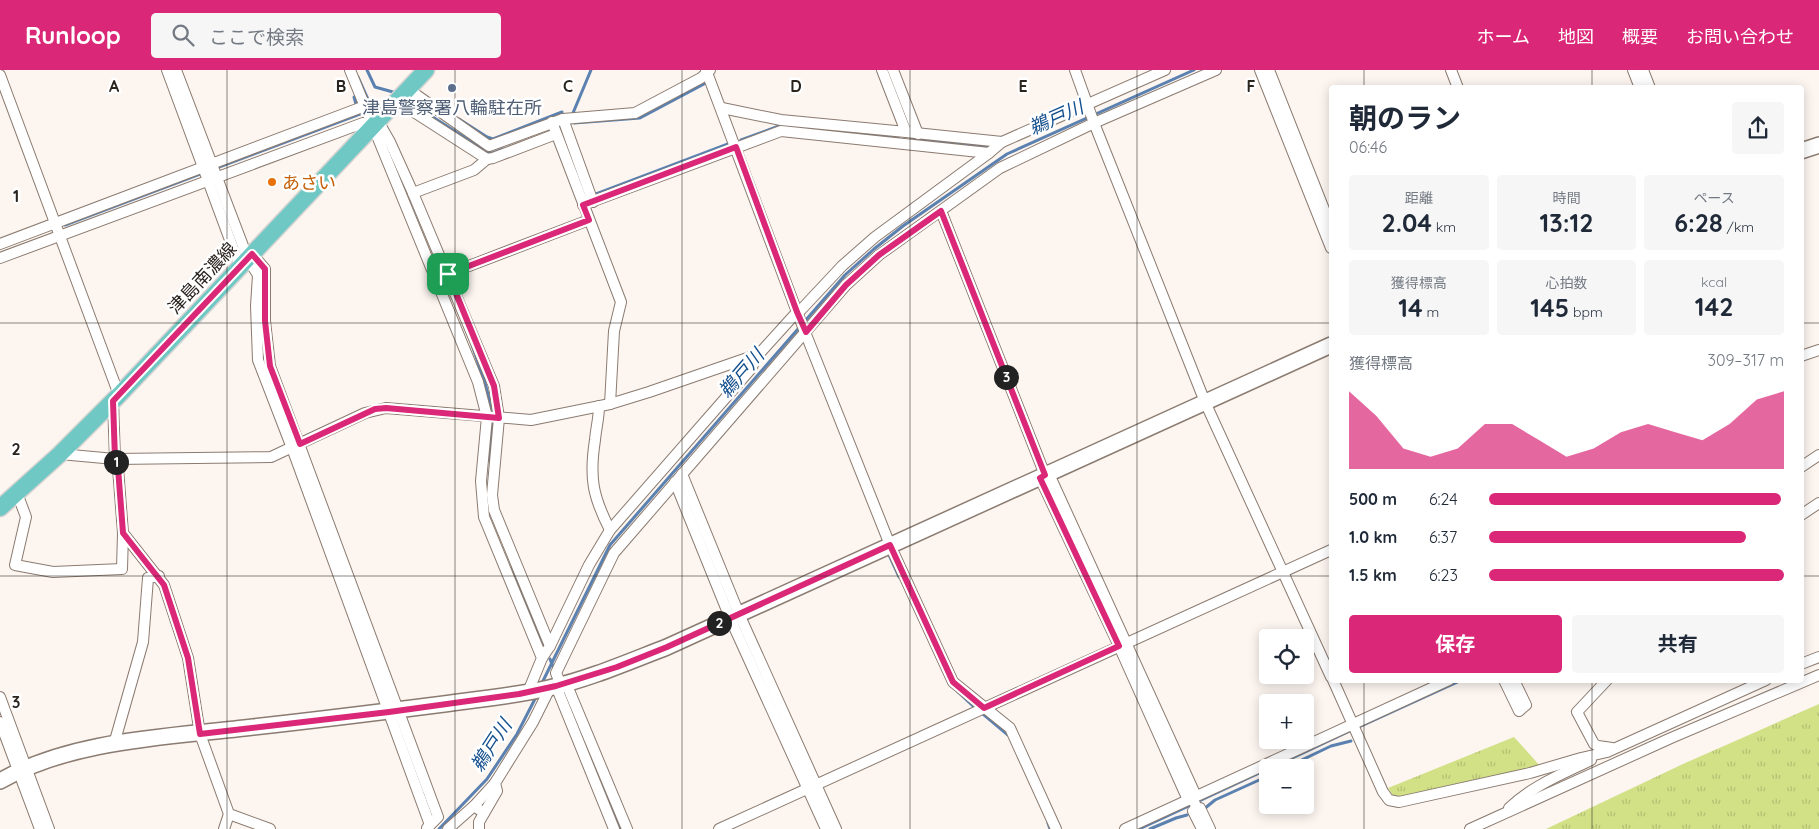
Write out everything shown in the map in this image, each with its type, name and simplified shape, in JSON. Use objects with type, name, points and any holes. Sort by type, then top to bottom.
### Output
[{"type":"main road","name":"津島南濃線","points":[[0,508],[60,454],[116,398],[426,70]]},
{"type":"street","points":[[167,70],[247,260],[258,275],[256,306],[258,360],[296,446],[393,711],[428,827]]},
{"type":"street","points":[[176,70],[207,166]]},
{"type":"street","points":[[350,70],[365,106],[390,142],[448,274],[494,386],[499,418],[492,495],[494,510],[550,646]]},
{"type":"street","points":[[882,70],[906,132]]},
{"type":"street","points":[[893,70],[918,134]]},
{"type":"street","points":[[1075,70],[1093,122],[1205,402],[1329,672]]},
{"type":"street","points":[[542,658],[550,646],[589,565],[610,530],[750,370],[759,354],[842,266],[875,237],[1002,142],[1088,106],[1166,70]]},
{"type":"street","points":[[448,829],[474,806],[495,783],[533,722],[614,553],[805,330],[846,285],[879,255],[1000,168],[1093,122],[1216,70]]},
{"type":"street","points":[[1260,70],[1329,243]]},
{"type":"street","points":[[1269,70],[1329,222]]},
{"type":"street","points":[[1451,70],[1457,85]]},
{"type":"street","points":[[1633,70],[1639,85]]},
{"type":"street","points":[[1643,70],[1649,85]]},
{"type":"street","points":[[408,89],[489,146],[563,119],[635,114],[701,78],[707,71],[798,314],[890,545],[953,682],[1010,728],[1056,829]]},
{"type":"street","points":[[0,75],[60,234],[116,398],[115,459],[118,468],[123,533],[122,569],[53,572],[16,565],[26,517],[17,493]]},
{"type":"street","points":[[395,103],[414,112],[488,159]]},
{"type":"street","points":[[0,244],[365,106]]},
{"type":"street","points":[[722,108],[781,120],[1002,142]]},
{"type":"street","points":[[563,119],[583,190]]},
{"type":"street","points":[[552,122],[588,203],[589,220],[620,302],[614,331],[610,404]]},
{"type":"street","points":[[0,258],[60,234],[363,123],[376,124]]},
{"type":"street","points":[[376,124],[478,382],[487,417],[481,481],[484,517],[542,658],[548,688],[614,829]]},
{"type":"street","points":[[588,203],[781,131],[989,153]]},
{"type":"street","points":[[413,193],[474,170],[488,159],[556,134]]},
{"type":"street","points":[[1804,150],[1819,145]]},
{"type":"street","points":[[941,211],[1044,476],[1192,798],[1197,808],[1200,808],[1210,829]]},
{"type":"street","points":[[448,274],[589,220]]},
{"type":"street","points":[[0,782],[22,769],[66,755],[114,744],[393,711],[548,688],[617,667],[667,647],[1329,346]]},
{"type":"street","points":[[1804,355],[1819,350]]},
{"type":"street","points":[[60,454],[115,459],[271,457],[375,409],[386,408],[531,420],[610,404],[759,354]]},
{"type":"street","points":[[599,406],[592,484],[596,499],[610,530]]},
{"type":"street","points":[[1804,465],[1819,455]]},
{"type":"street","points":[[682,474],[734,616]]},
{"type":"street","points":[[675,482],[812,787],[836,829]]},
{"type":"street","points":[[1804,513],[1819,503]]},
{"type":"street","points":[[123,533],[164,585],[188,658],[200,734],[229,814],[224,829]]},
{"type":"street","points":[[719,829],[1329,551]]},
{"type":"street","points":[[114,744],[143,642],[148,578],[158,576]]},
{"type":"street","points":[[1804,663],[1819,657]]},
{"type":"street","points":[[1804,682],[1819,676]]},
{"type":"street","points":[[1334,683],[1383,792],[1389,800],[1399,802],[1530,773],[1612,750]]},
{"type":"street","points":[[1124,829],[1442,683]]},
{"type":"street","points":[[1505,683],[1519,711],[1526,705],[1515,683]]},
{"type":"street","points":[[1604,683],[1577,712],[1594,744],[1612,750]]},
{"type":"street","points":[[1502,814],[1522,795],[1551,779],[1759,683]]},
{"type":"street","points":[[1470,829],[1689,730],[1802,683]]},
{"type":"street","points":[[548,688],[626,829]]},
{"type":"street","points":[[0,698],[40,829]]},
{"type":"street","points":[[0,722],[49,829]]},
{"type":"street","points":[[479,829],[479,822],[497,791],[495,783]]},
{"type":"street","points":[[812,787],[826,829]]},
{"type":"street","points":[[474,806],[484,814]]},
{"type":"street","points":[[472,829],[474,806]]},
{"type":"street","points":[[1197,808],[1193,811],[1202,829]]},
{"type":"street","points":[[229,814],[270,829]]},
{"type":"street","points":[[743,818],[748,829]]},
{"type":"green space","points":[[1819,704],[1819,829],[1546,829],[1683,764]]},
{"type":"green space","points":[[1514,737],[1541,767],[1403,799],[1394,797],[1388,788]]},
{"type":"waterway","points":[[367,70],[375,87],[393,92]]},
{"type":"waterway","points":[[573,113],[591,70]]},
{"type":"waterway","name":"鵜戸川","points":[[541,685],[610,545],[845,275],[903,226],[1007,154],[1194,70]]},
{"type":"waterway","points":[[358,77],[371,106]]},
{"type":"waterway","points":[[574,123],[640,118],[704,84]]},
{"type":"waterway","points":[[356,96],[354,97],[356,104]]},
{"type":"waterway","points":[[411,103],[487,152],[493,153],[503,149]]},
{"type":"waterway","points":[[459,119],[493,139],[562,112]]},
{"type":"waterway","points":[[219,167],[360,114]]},
{"type":"waterway","points":[[741,140],[783,126]]},
{"type":"waterway","points":[[560,128],[573,160]]},
{"type":"waterway","points":[[799,128],[898,137]]},
{"type":"waterway","points":[[911,139],[988,147]]},
{"type":"waterway","points":[[596,194],[728,144]]},
{"type":"waterway","points":[[65,225],[200,174]]},
{"type":"waterway","points":[[233,234],[241,254]]},
{"type":"waterway","points":[[262,342],[264,363]]},
{"type":"waterway","points":[[472,345],[493,413]]},
{"type":"waterway","points":[[490,461],[493,422]]},
{"type":"waterway","points":[[889,555],[899,577]]},
{"type":"waterway","points":[[512,568],[544,646]]},
{"type":"waterway","name":"鵜戸川","points":[[550,659],[555,672]]},
{"type":"waterway","points":[[1359,727],[1455,683]]},
{"type":"waterway","points":[[957,691],[973,706]]},
{"type":"waterway","name":"鵜戸川","points":[[439,829],[487,779],[517,734],[537,695]]},
{"type":"waterway","points":[[983,714],[1008,735]]},
{"type":"waterway","points":[[575,719],[621,829]]},
{"type":"waterway","points":[[1290,759],[1352,730]]},
{"type":"waterway","points":[[1304,759],[1331,746],[1351,741]]},
{"type":"waterway","points":[[1197,802],[1259,773]]},
{"type":"waterway","points":[[1204,809],[1215,800],[1259,780]]},
{"type":"waterway","points":[[1139,829],[1191,805]]},
{"type":"waterway","points":[[1150,829],[1187,815]]},
{"type":"waterway","points":[[1048,823],[1050,829]]},
{"type":"place","name":"津島警察署八輪駐在所","points":[[452,88]]},
{"type":"place","name":"あさい","points":[[272,182]]},
{"type":"route","points":[[736,147],[806,332],[846,285],[879,255],[941,211],[1045,475],[1040,478],[1119,646],[984,708],[953,682],[890,545],[667,647],[617,667],[556,686],[519,694],[389,712],[200,734],[188,658],[164,585],[123,533],[118,468],[115,459],[113,401],[252,254],[265,269],[265,321],[270,366],[300,444],[375,409],[386,408],[499,418],[494,386],[448,274],[589,220],[583,205],[736,147]]}]
